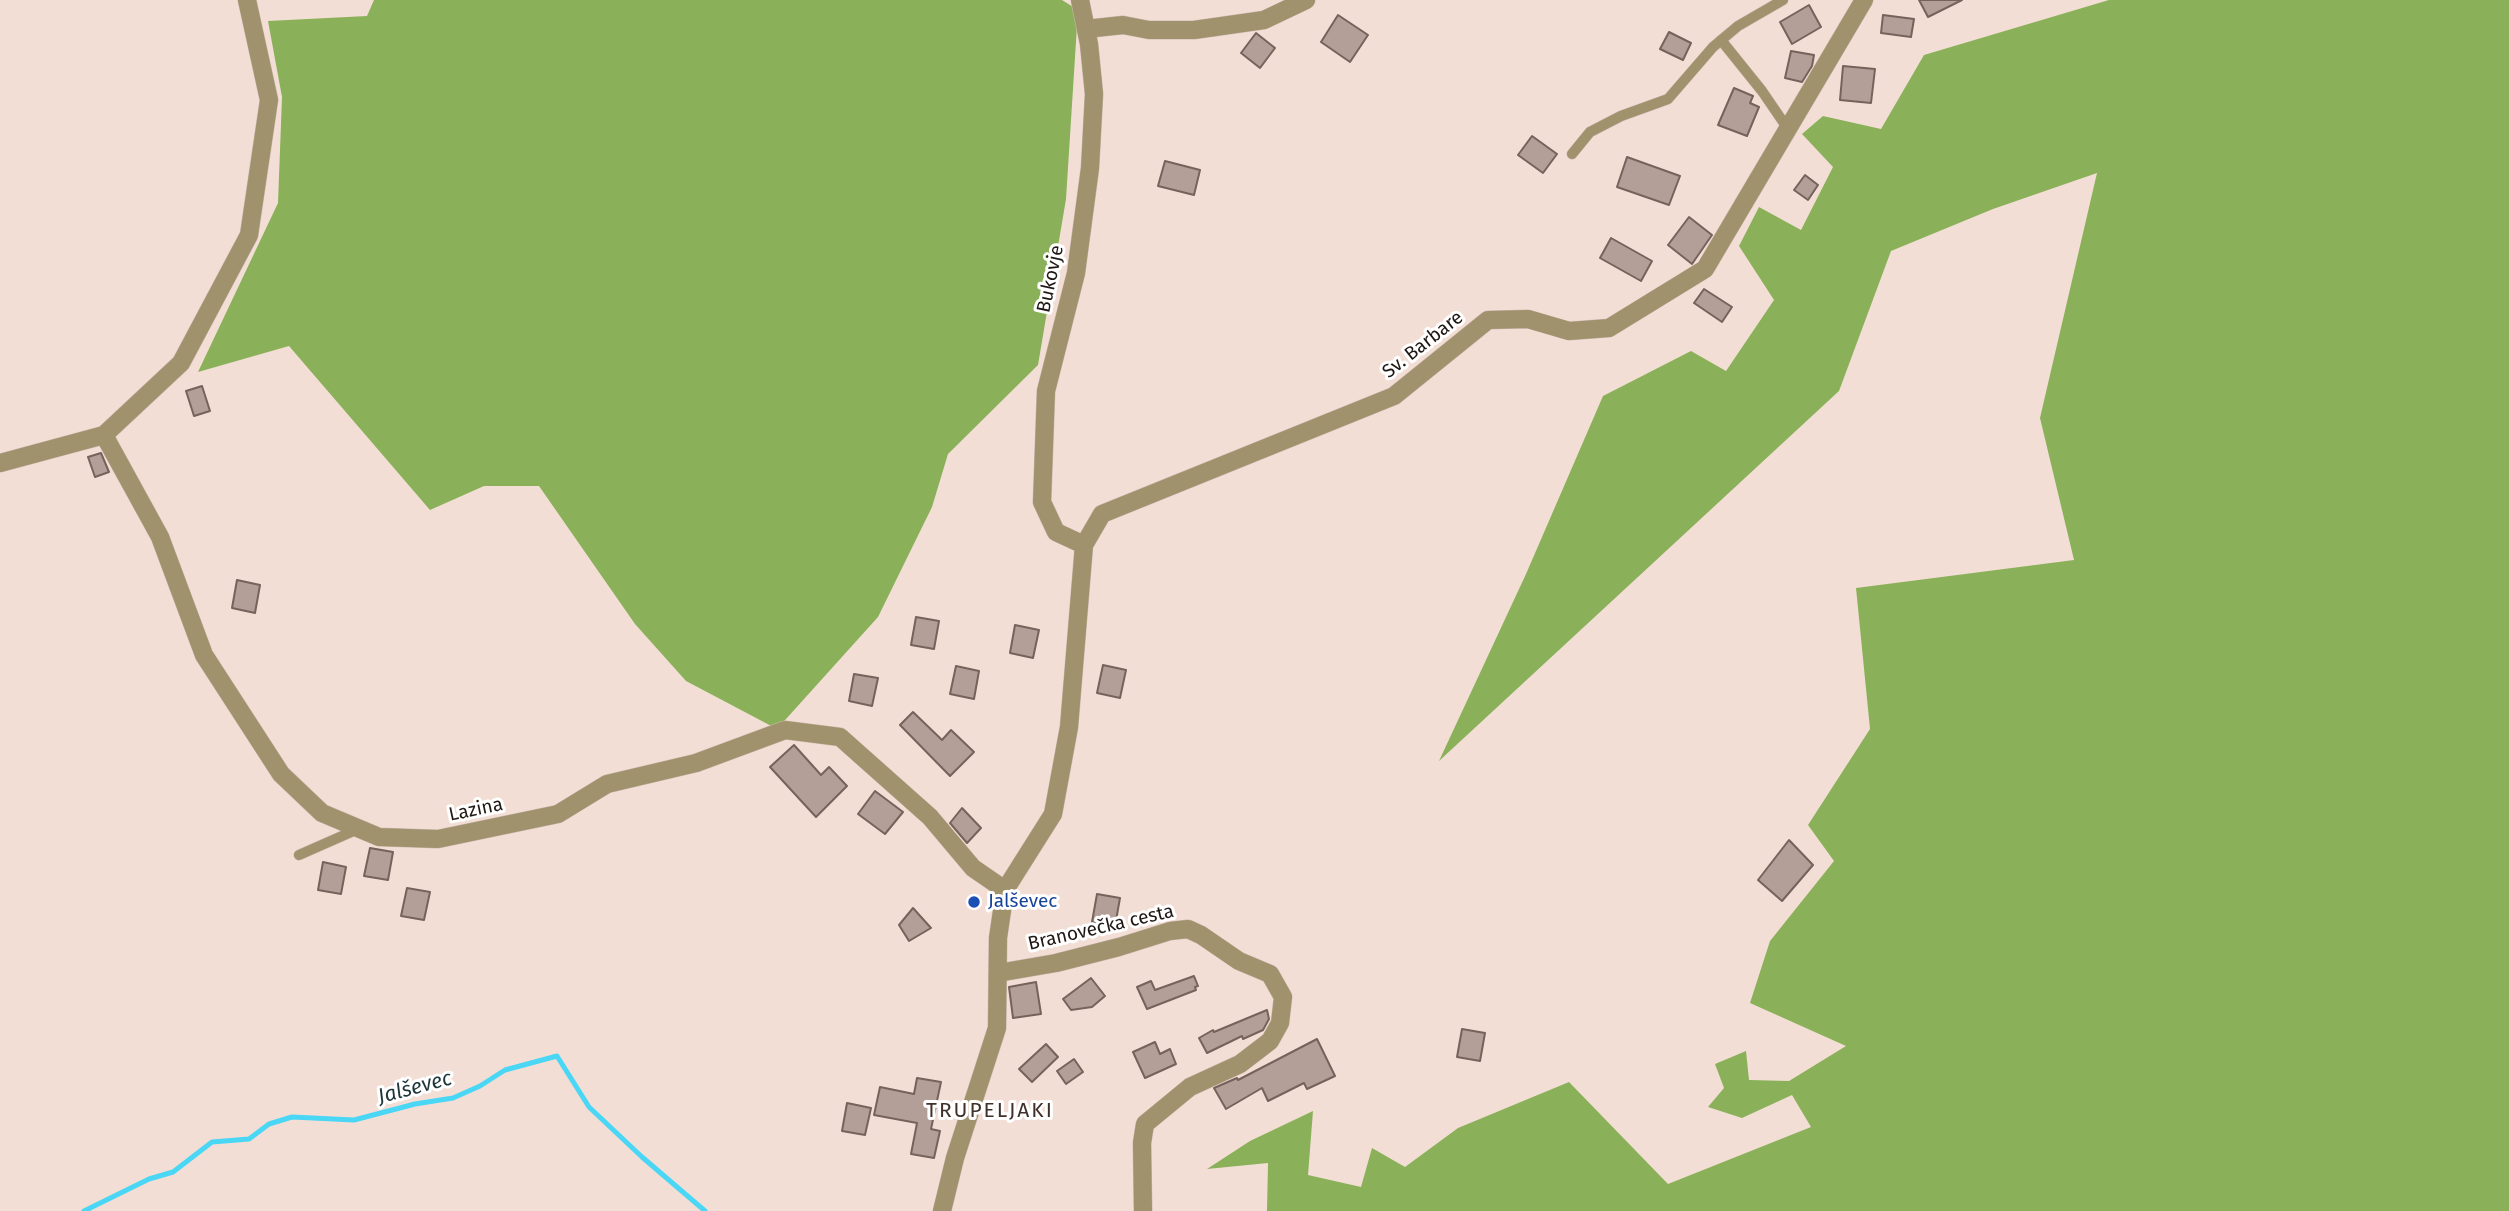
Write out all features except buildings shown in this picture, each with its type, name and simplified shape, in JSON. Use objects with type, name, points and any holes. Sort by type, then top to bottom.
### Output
[{"type":"street","points":[[0,463],[104,435],[181,363],[249,235],[269,100],[247,0]]},
{"type":"street","name":"Bukovje","points":[[1080,0],[1094,94],[1090,168],[1076,274],[1046,391],[1042,502],[1056,532],[1084,545]]},
{"type":"street","points":[[1086,29],[1124,25],[1149,30],[1194,30],[1264,20],[1306,0]]},
{"type":"street","name":"Sv. Barbare","points":[[1084,545],[1102,514],[1394,396],[1488,320],[1528,319],[1569,331],[1609,328],[1705,269],[1864,0]]},
{"type":"street","name":"Lazina","points":[[104,435],[160,537],[204,654],[281,774],[322,813],[379,837],[439,839],[558,814],[607,784],[696,763],[785,730],[840,737],[930,817],[973,868],[1005,890]]},
{"type":"street","name":"Branovečka cesta","points":[[942,1211],[955,1158],[998,1028],[998,938],[1005,890],[1033,850],[1053,814],[1069,727],[1084,545]]},
{"type":"street","name":"Branovečka cesta","points":[[998,973],[1056,962],[1170,931],[1188,929],[1239,961],[1270,974],[1283,998],[1280,1023],[1270,1041],[1240,1064],[1190,1087],[1145,1124],[1142,1143],[1143,1211]]},
{"type":"lane","points":[[1572,154],[1590,132],[1620,116],[1668,99],[1721,40],[1738,26],[1783,0]]},
{"type":"lane","points":[[1721,40],[1788,129]]},
{"type":"lane","points":[[299,855],[358,829]]},
{"type":"green space","points":[[374,0],[1062,0],[1078,10],[1066,199],[1038,365],[948,454],[932,507],[878,617],[777,729],[686,681],[635,624],[539,486],[484,486],[430,510],[289,346],[198,372],[278,203],[282,97],[268,21],[367,16]]},
{"type":"green space","points":[[2109,0],[2509,0],[2509,1211],[1267,1211],[1268,1163],[1207,1169],[1250,1141],[1313,1111],[1308,1175],[1361,1187],[1372,1148],[1405,1167],[1458,1128],[1569,1082],[1668,1184],[1811,1127],[1792,1095],[1742,1118],[1708,1107],[1724,1088],[1715,1064],[1746,1051],[1749,1080],[1789,1081],[1846,1046],[1750,1003],[1770,941],[1834,861],[1808,825],[1870,729],[1856,588],[2074,560],[2040,418],[2097,173],[1993,209],[1891,251],[1839,391],[1439,761],[1526,574],[1603,396],[1691,351],[1726,371],[1774,300],[1739,246],[1759,207],[1801,230],[1833,167],[1802,134],[1823,116],[1881,129],[1924,55]]},
{"type":"waterway","name":"Jalševec","points":[[84,1211],[149,1179],[173,1172],[212,1142],[249,1139],[269,1124],[292,1117],[354,1120],[415,1104],[453,1098],[480,1086],[505,1070],[557,1056],[589,1107],[705,1211]]},
{"type":"place","name":"Jalševec","points":[[974,902]]},
{"type":"district","name":"TRUPELJAKI","points":[[990,1111]]}]
